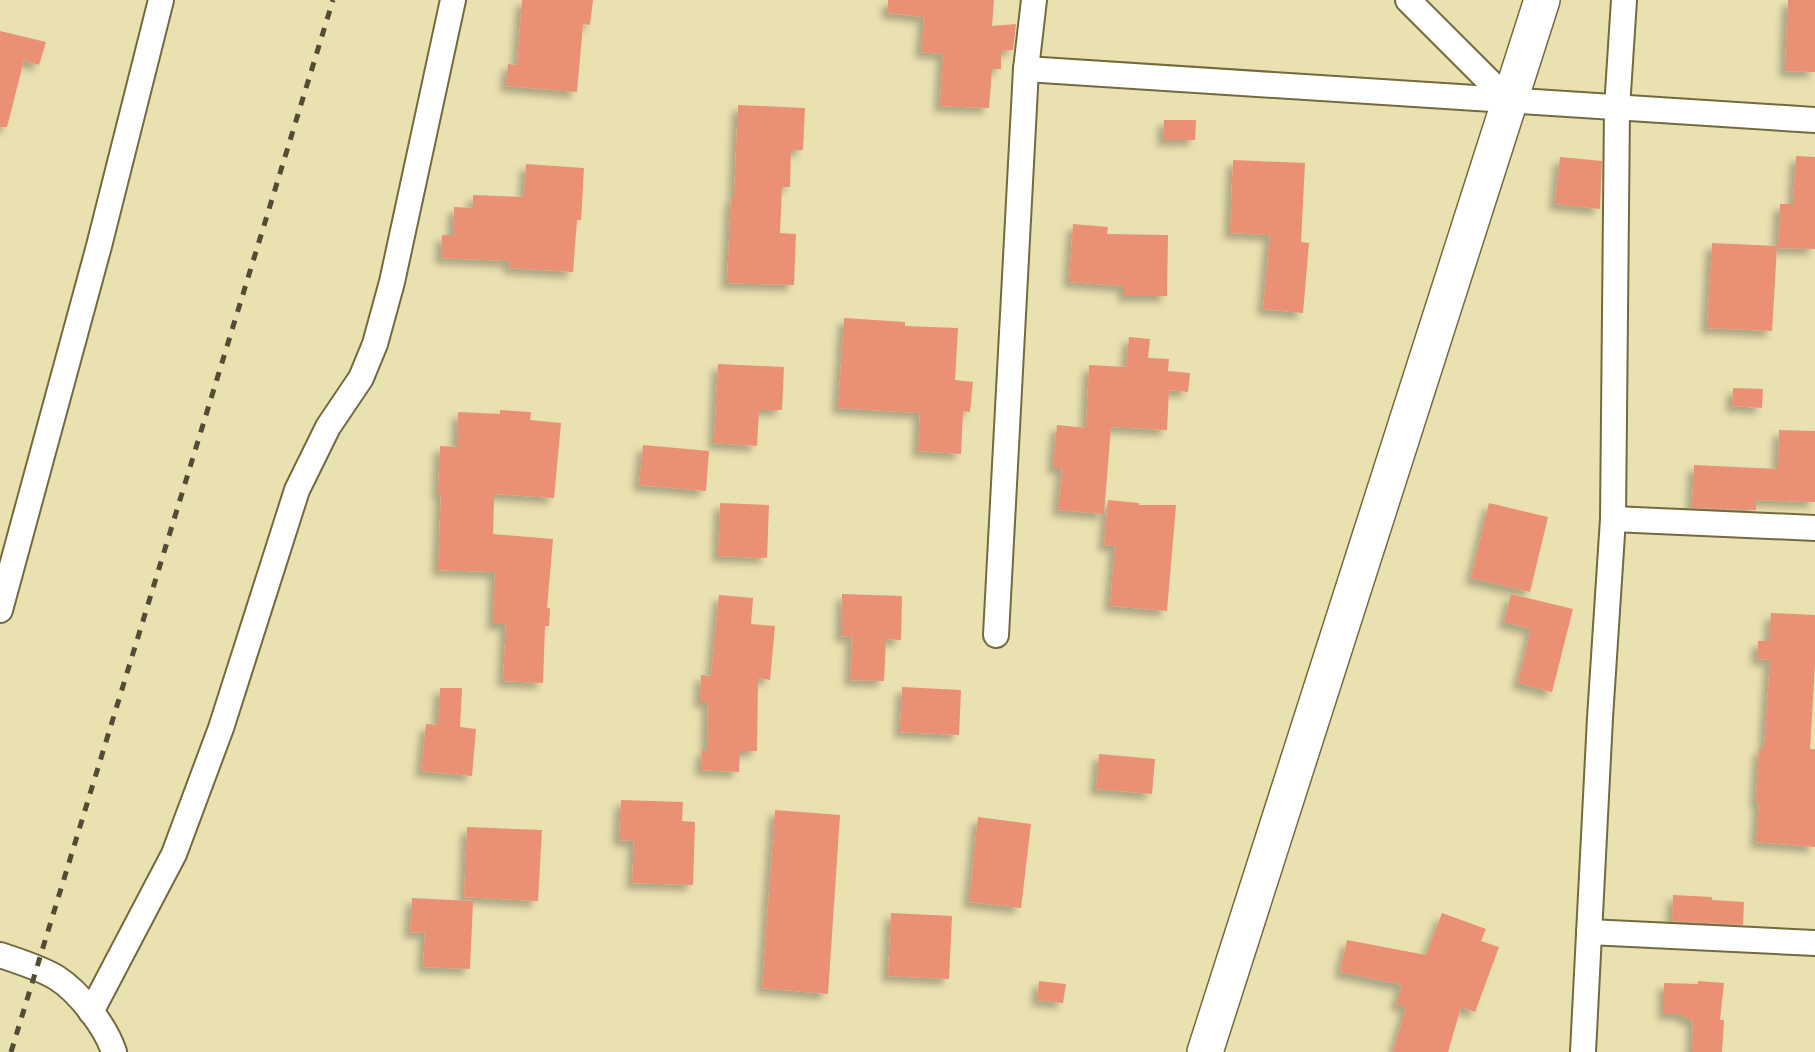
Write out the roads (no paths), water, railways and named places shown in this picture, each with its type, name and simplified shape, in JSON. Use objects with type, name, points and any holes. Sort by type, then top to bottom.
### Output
[{"type":"street","points":[[0,610],[99,246],[161,0]]},
{"type":"street","points":[[91,1012],[174,854],[221,728],[297,490],[328,427],[361,378],[375,344],[395,269],[453,0]]},
{"type":"street","points":[[996,635],[1026,69],[1034,0]]},
{"type":"street","points":[[1408,0],[1509,101]]},
{"type":"street","points":[[1205,1052],[1542,0]]},
{"type":"street","points":[[1583,1052],[1613,519],[1616,108],[1625,0]]},
{"type":"street","points":[[1026,69],[1815,120]]},
{"type":"street","points":[[1613,519],[1815,528]]},
{"type":"street","points":[[1589,932],[1815,943]]},
{"type":"street","points":[[0,955],[57,978],[91,1012],[114,1052]]},
{"type":"railway","points":[[11,1052],[333,0]]}]
